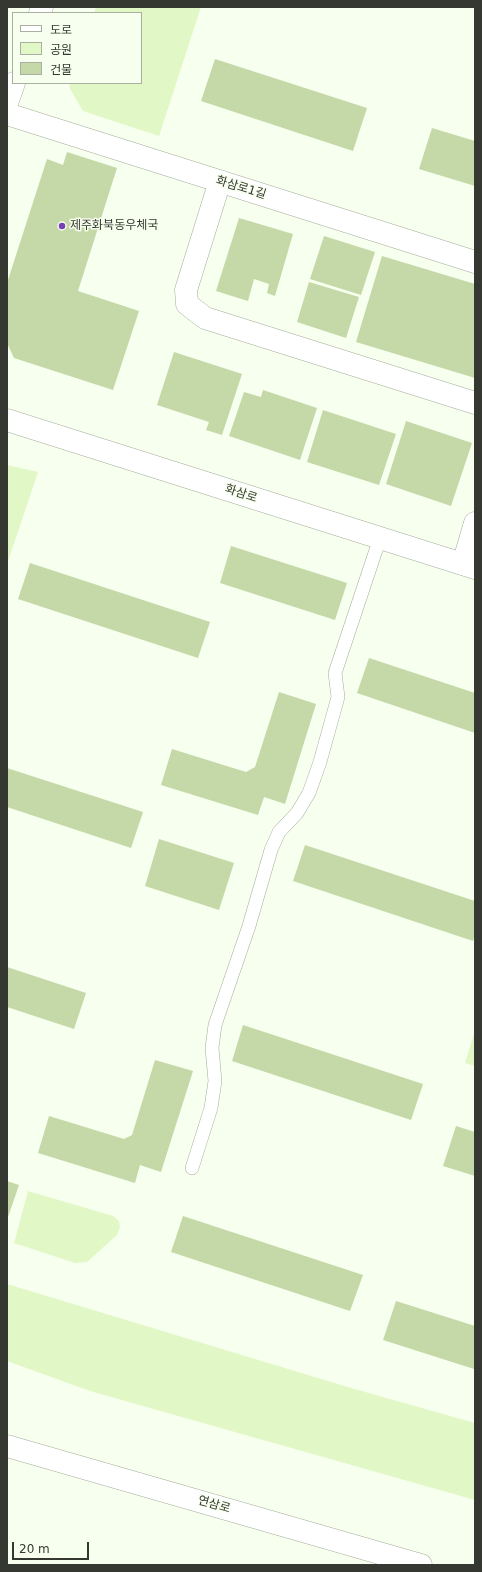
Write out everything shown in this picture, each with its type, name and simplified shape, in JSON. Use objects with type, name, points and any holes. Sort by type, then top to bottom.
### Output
[{"type":"street","points":[[7,103],[14,84]]},
{"type":"street","name":"화삼로1길","points":[[7,114],[475,262]]},
{"type":"street","points":[[220,181],[186,290],[187,304],[205,318],[475,403]]},
{"type":"street","name":"화삼로","points":[[7,420],[469,566]]},
{"type":"street","points":[[469,566],[475,523]]},
{"type":"street","name":"연삼로","points":[[7,1446],[421,1565]]},
{"type":"lane","points":[[192,1168],[211,1108],[215,1081],[212,1048],[215,1025],[248,926],[271,850],[279,832],[297,813],[309,793],[320,762],[338,697],[335,672],[380,538]]},
{"type":"green space","points":[[96,7],[201,7],[159,136],[83,111],[69,87],[70,84],[142,84],[142,12],[94,12]]},
{"type":"green space","points":[[7,465],[38,472],[7,564]]},
{"type":"green space","points":[[475,1031],[475,1066],[465,1063]]},
{"type":"green space","points":[[28,1191],[113,1216],[119,1221],[120,1227],[117,1235],[87,1262],[75,1263],[14,1243]]},
{"type":"green space","points":[[7,1284],[351,1388],[475,1423],[475,1500],[90,1391],[7,1361]]},
{"type":"building","points":[[215,59],[367,108],[353,151],[201,101]]},
{"type":"building","points":[[432,128],[475,141],[475,186],[419,169]]},
{"type":"building","name":"제주화북동우체국","points":[[67,152],[117,168],[78,291],[139,311],[113,390],[14,358],[7,343],[7,283],[47,159],[63,165]]},
{"type":"building","points":[[239,218],[293,234],[275,296],[267,293],[269,284],[254,279],[248,301],[216,291]]},
{"type":"building","points":[[324,236],[375,252],[361,295],[310,279]]},
{"type":"building","points":[[382,256],[475,284],[475,378],[356,342]]},
{"type":"building","points":[[309,282],[359,297],[346,338],[297,322]]},
{"type":"building","points":[[174,352],[242,374],[222,435],[206,430],[209,422],[157,405]]},
{"type":"building","points":[[263,390],[317,408],[300,460],[229,436],[244,392],[261,397]]},
{"type":"building","points":[[323,410],[396,434],[379,485],[307,462]]},
{"type":"building","points":[[406,421],[472,443],[451,506],[386,484]]},
{"type":"building","points":[[231,546],[347,583],[335,620],[220,583]]},
{"type":"building","points":[[30,563],[210,622],[198,658],[18,599]]},
{"type":"building","points":[[369,658],[475,693],[475,733],[357,693]]},
{"type":"building","points":[[279,692],[316,704],[285,804],[264,797],[258,815],[161,785],[172,749],[246,772],[255,767]]},
{"type":"building","points":[[7,768],[143,812],[131,848],[7,807]]},
{"type":"building","points":[[159,839],[234,863],[219,910],[145,886]]},
{"type":"building","points":[[305,845],[475,901],[475,934],[473,941],[293,881]]},
{"type":"building","points":[[7,967],[86,993],[74,1029],[7,1007]]},
{"type":"building","points":[[243,1025],[423,1084],[411,1120],[232,1061]]},
{"type":"building","points":[[155,1060],[193,1071],[161,1172],[140,1165],[135,1183],[38,1153],[49,1116],[124,1139],[132,1135]]},
{"type":"building","points":[[456,1126],[475,1132],[475,1176],[443,1166]]},
{"type":"building","points":[[7,1181],[19,1185],[7,1220]]},
{"type":"building","points":[[183,1216],[363,1275],[350,1311],[171,1252]]},
{"type":"building","points":[[396,1301],[475,1326],[474,1369],[383,1340]]},
{"type":"place","name":"제주화북동우체국","points":[[62,226]]}]
